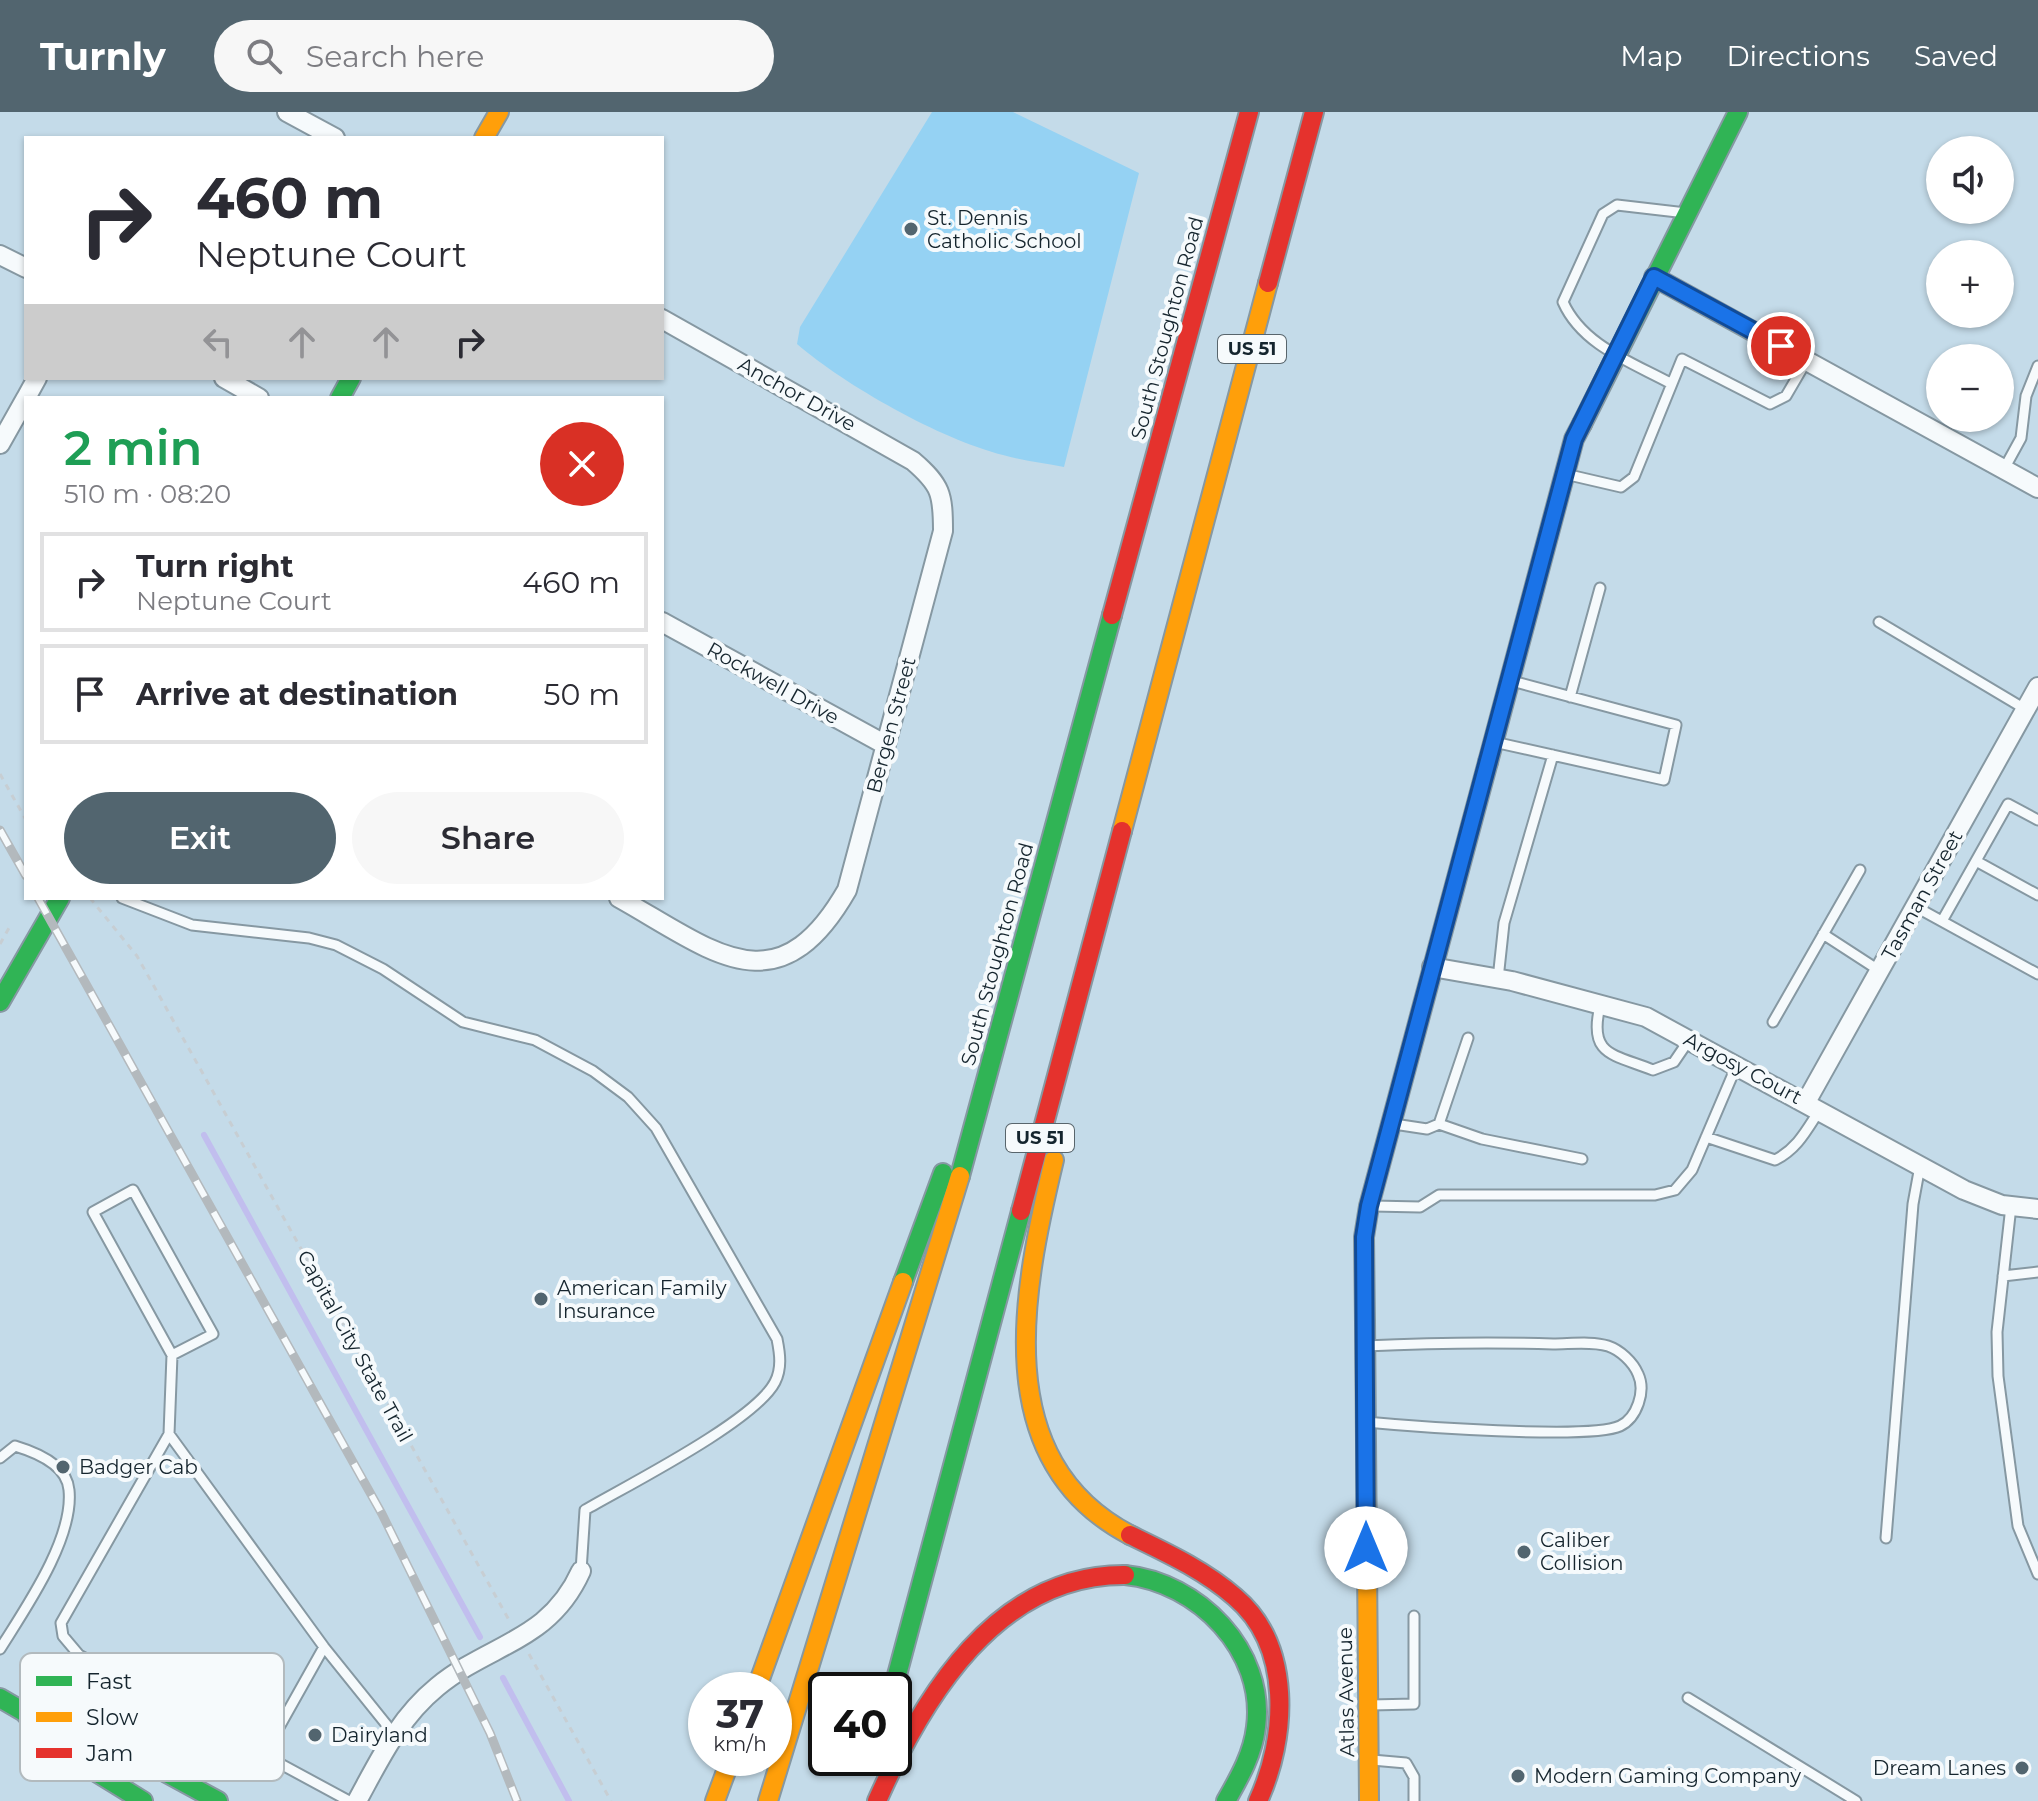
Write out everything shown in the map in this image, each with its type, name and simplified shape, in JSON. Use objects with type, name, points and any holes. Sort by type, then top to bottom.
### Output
[{"type":"main road","points":[[485,136],[499,112]]},
{"type":"main road","name":"South Stoughton Road","points":[[768,1801],[947,1222],[1249,112]]},
{"type":"main road","name":"US 51","points":[[898,1672],[1314,112]]},
{"type":"main road","name":"Atlas Avenue","points":[[1369,1801],[1364,1237],[1369,1206],[1578,428],[1738,112]]},
{"type":"main road","points":[[1189,587],[1030,1256],[1024,1352],[1032,1415],[1053,1464],[1075,1495],[1108,1524],[1182,1562],[1228,1592],[1260,1626],[1277,1681],[1281,1713],[1274,1760],[1258,1801]]},
{"type":"main road","points":[[0,1002],[59,900]]},
{"type":"main road","points":[[763,1672],[1013,980]]},
{"type":"main road","points":[[877,1801],[892,1766],[923,1711],[947,1674],[977,1641],[1021,1604],[1063,1583],[1110,1574],[1167,1587],[1205,1607],[1231,1633],[1251,1670],[1257,1704],[1256,1734],[1249,1758],[1226,1801]]},
{"type":"main road","points":[[0,1698],[20,1710]]},
{"type":"main road","points":[[715,1801],[724,1776]]},
{"type":"main road","points":[[863,1801],[870,1776]]},
{"type":"main road","points":[[111,1781],[143,1801]]},
{"type":"main road","points":[[181,1781],[218,1801]]},
{"type":"street","points":[[287,112],[331,136]]},
{"type":"street","points":[[0,255],[24,267]]},
{"type":"street","points":[[1654,277],[2038,488]]},
{"type":"street","name":"Anchor Drive","points":[[664,320],[899,451],[928,474]]},
{"type":"street","points":[[228,380],[256,396]]},
{"type":"street","points":[[0,444],[24,402]]},
{"type":"street","name":"Bergen Street","points":[[623,900],[733,959],[743,961],[786,955],[812,940],[828,922],[847,890],[943,531],[943,501],[928,474]]},
{"type":"street","name":"Rockwell Drive","points":[[664,623],[884,744]]},
{"type":"street","name":"Tasman Street","points":[[1813,1106],[1880,971],[2038,687]]},
{"type":"street","name":"Argosy Court","points":[[1432,967],[1498,979],[1646,1017],[1964,1190],[2011,1206],[2038,1209]]},
{"type":"street","points":[[357,1801],[394,1734],[413,1708],[439,1685],[520,1640],[564,1604],[581,1571]]},
{"type":"lane","points":[[1670,383],[1587,337],[1571,319],[1563,302],[1603,214],[1617,205],[1656,207],[1686,213]]},
{"type":"lane","points":[[1565,473],[1621,487],[1634,477],[1682,359],[1770,404],[1786,396],[1807,360]]},
{"type":"lane","points":[[2004,469],[2021,438],[2026,396],[2038,366]]},
{"type":"lane","points":[[1570,697],[1600,588]]},
{"type":"lane","points":[[1879,622],[2025,709]]},
{"type":"lane","points":[[1493,742],[1664,780],[1676,725],[1509,680]]},
{"type":"lane","points":[[1498,979],[1504,923],[1553,755]]},
{"type":"lane","points":[[1942,921],[2008,804],[2038,820]]},
{"type":"lane","points":[[1976,861],[2038,895]]},
{"type":"lane","points":[[1773,1022],[1860,870]]},
{"type":"lane","points":[[127,900],[177,921],[206,928],[309,938],[349,951],[463,1022],[535,1040],[570,1056],[628,1097],[670,1149],[777,1339],[781,1360],[776,1380],[754,1409],[585,1510],[581,1571]]},
{"type":"lane","points":[[143,900],[149,908]]},
{"type":"lane","points":[[1916,907],[2038,974]]},
{"type":"lane","points":[[1823,934],[1880,971]]},
{"type":"lane","points":[[1600,1006],[1594,1030],[1598,1043],[1610,1053],[1653,1070],[1674,1062],[1689,1040]]},
{"type":"lane","points":[[1439,1124],[1468,1038]]},
{"type":"lane","points":[[1369,1206],[1420,1207],[1439,1195],[1655,1195],[1675,1190],[1692,1170],[1736,1067]]},
{"type":"lane","points":[[1706,1137],[1775,1160],[1790,1153],[1800,1142],[1813,1106]]},
{"type":"lane","points":[[1390,1123],[1427,1129],[1439,1124],[1482,1139],[1582,1159]]},
{"type":"lane","points":[[1886,1538],[1912,1217],[1920,1166]]},
{"type":"lane","points":[[77,1653],[63,1636],[61,1623],[169,1434],[172,1355],[93,1212],[133,1190],[213,1334],[172,1355]]},
{"type":"lane","points":[[2011,1206],[1997,1332],[2003,1417],[2018,1526],[2038,1574]]},
{"type":"lane","points":[[2003,1276],[2038,1272]]},
{"type":"lane","points":[[1365,1346],[1473,1341],[1607,1346],[1632,1364],[1639,1376],[1641,1390],[1635,1411],[1627,1422],[1616,1428],[1572,1431],[1366,1422]]},
{"type":"lane","points":[[169,1434],[324,1647],[394,1734]]},
{"type":"lane","points":[[0,1458],[15,1446],[38,1452],[65,1477],[70,1490],[61,1535],[42,1579],[0,1649]]},
{"type":"lane","points":[[1367,1705],[1414,1704],[1414,1616]]},
{"type":"lane","points":[[284,1718],[324,1647]]},
{"type":"lane","points":[[1688,1698],[1856,1801]]},
{"type":"lane","points":[[1369,1760],[1406,1763],[1414,1777],[1414,1801]]},
{"type":"lane","points":[[284,1765],[349,1801]]},
{"type":"path","points":[[0,774],[24,816]]},
{"type":"path","name":"Capital City State Trail","points":[[92,900],[112,922],[145,970],[520,1640],[547,1681],[611,1801]]},
{"type":"path","points":[[0,944],[9,928]]},
{"type":"shaded area","points":[[932,112],[1013,112],[1139,173],[1064,467],[1003,455],[951,437],[867,393],[797,344],[800,327]]},
{"type":"waterway","points":[[204,1135],[480,1637]]},
{"type":"waterway","points":[[503,1678],[569,1801]]},
{"type":"railway","points":[[0,830],[24,872]]},
{"type":"railway","points":[[39,900],[382,1514],[490,1733],[517,1801]]},
{"type":"traffic: fast","points":[[1582,424],[1738,112]]},
{"type":"traffic: fast","points":[[341,396],[350,380]]},
{"type":"traffic: fast","points":[[960,1176],[1112,615]]},
{"type":"traffic: fast","points":[[0,1002],[59,900]]},
{"type":"traffic: fast","points":[[903,1282],[943,1173]]},
{"type":"traffic: fast","points":[[898,1672],[1021,1211]]},
{"type":"traffic: fast","points":[[1125,1575],[1152,1580],[1178,1591],[1201,1606],[1222,1625],[1238,1647],[1250,1672],[1256,1699],[1256,1727],[1245,1766],[1226,1801]]},
{"type":"traffic: fast","points":[[0,1698],[20,1710]]},
{"type":"traffic: fast","points":[[111,1781],[143,1801]]},
{"type":"traffic: fast","points":[[181,1781],[218,1801]]},
{"type":"traffic: slow","points":[[485,136],[499,112]]},
{"type":"traffic: slow","points":[[1122,831],[1268,283]]},
{"type":"traffic: slow","points":[[1488,762],[1574,439],[1582,424]]},
{"type":"traffic: slow","points":[[1054,1160],[1042,1210],[1027,1316],[1027,1368],[1035,1417],[1053,1463],[1084,1503],[1130,1535]]},
{"type":"traffic: slow","points":[[768,1801],[960,1176]]},
{"type":"traffic: slow","points":[[762,1672],[903,1282]]},
{"type":"traffic: slow","points":[[1365,1322],[1369,1801]]},
{"type":"traffic: slow","points":[[715,1801],[724,1776]]},
{"type":"traffic: jam","points":[[1112,615],[1249,112]]},
{"type":"traffic: jam","points":[[1268,283],[1314,112]]},
{"type":"traffic: jam","points":[[1365,1322],[1364,1237],[1369,1206],[1488,762]]},
{"type":"traffic: jam","points":[[1021,1211],[1122,831]]},
{"type":"traffic: jam","points":[[1130,1535],[1185,1563],[1223,1587],[1254,1617],[1267,1641],[1275,1666],[1279,1722],[1268,1776],[1258,1801]]},
{"type":"traffic: jam","points":[[877,1801],[917,1722],[942,1684],[970,1649],[1002,1619],[1039,1595],[1079,1580],[1125,1575]]},
{"type":"place","name":"St. Dennis Catholic School","points":[[911,229]]},
{"type":"place","name":"American Family Insurance","points":[[541,1299]]},
{"type":"place","name":"Badger Cab","points":[[63,1467]]},
{"type":"place","name":"Caliber Collision","points":[[1524,1552]]},
{"type":"place","name":"Dairyland","points":[[315,1735]]},
{"type":"place","name":"Dream Lanes","points":[[2022,1768]]},
{"type":"place","name":"Modern Gaming Company","points":[[1518,1776]]},
{"type":"route","points":[[1366,1548],[1364,1237],[1369,1206],[1574,439],[1654,277],[1781,346]]}]
